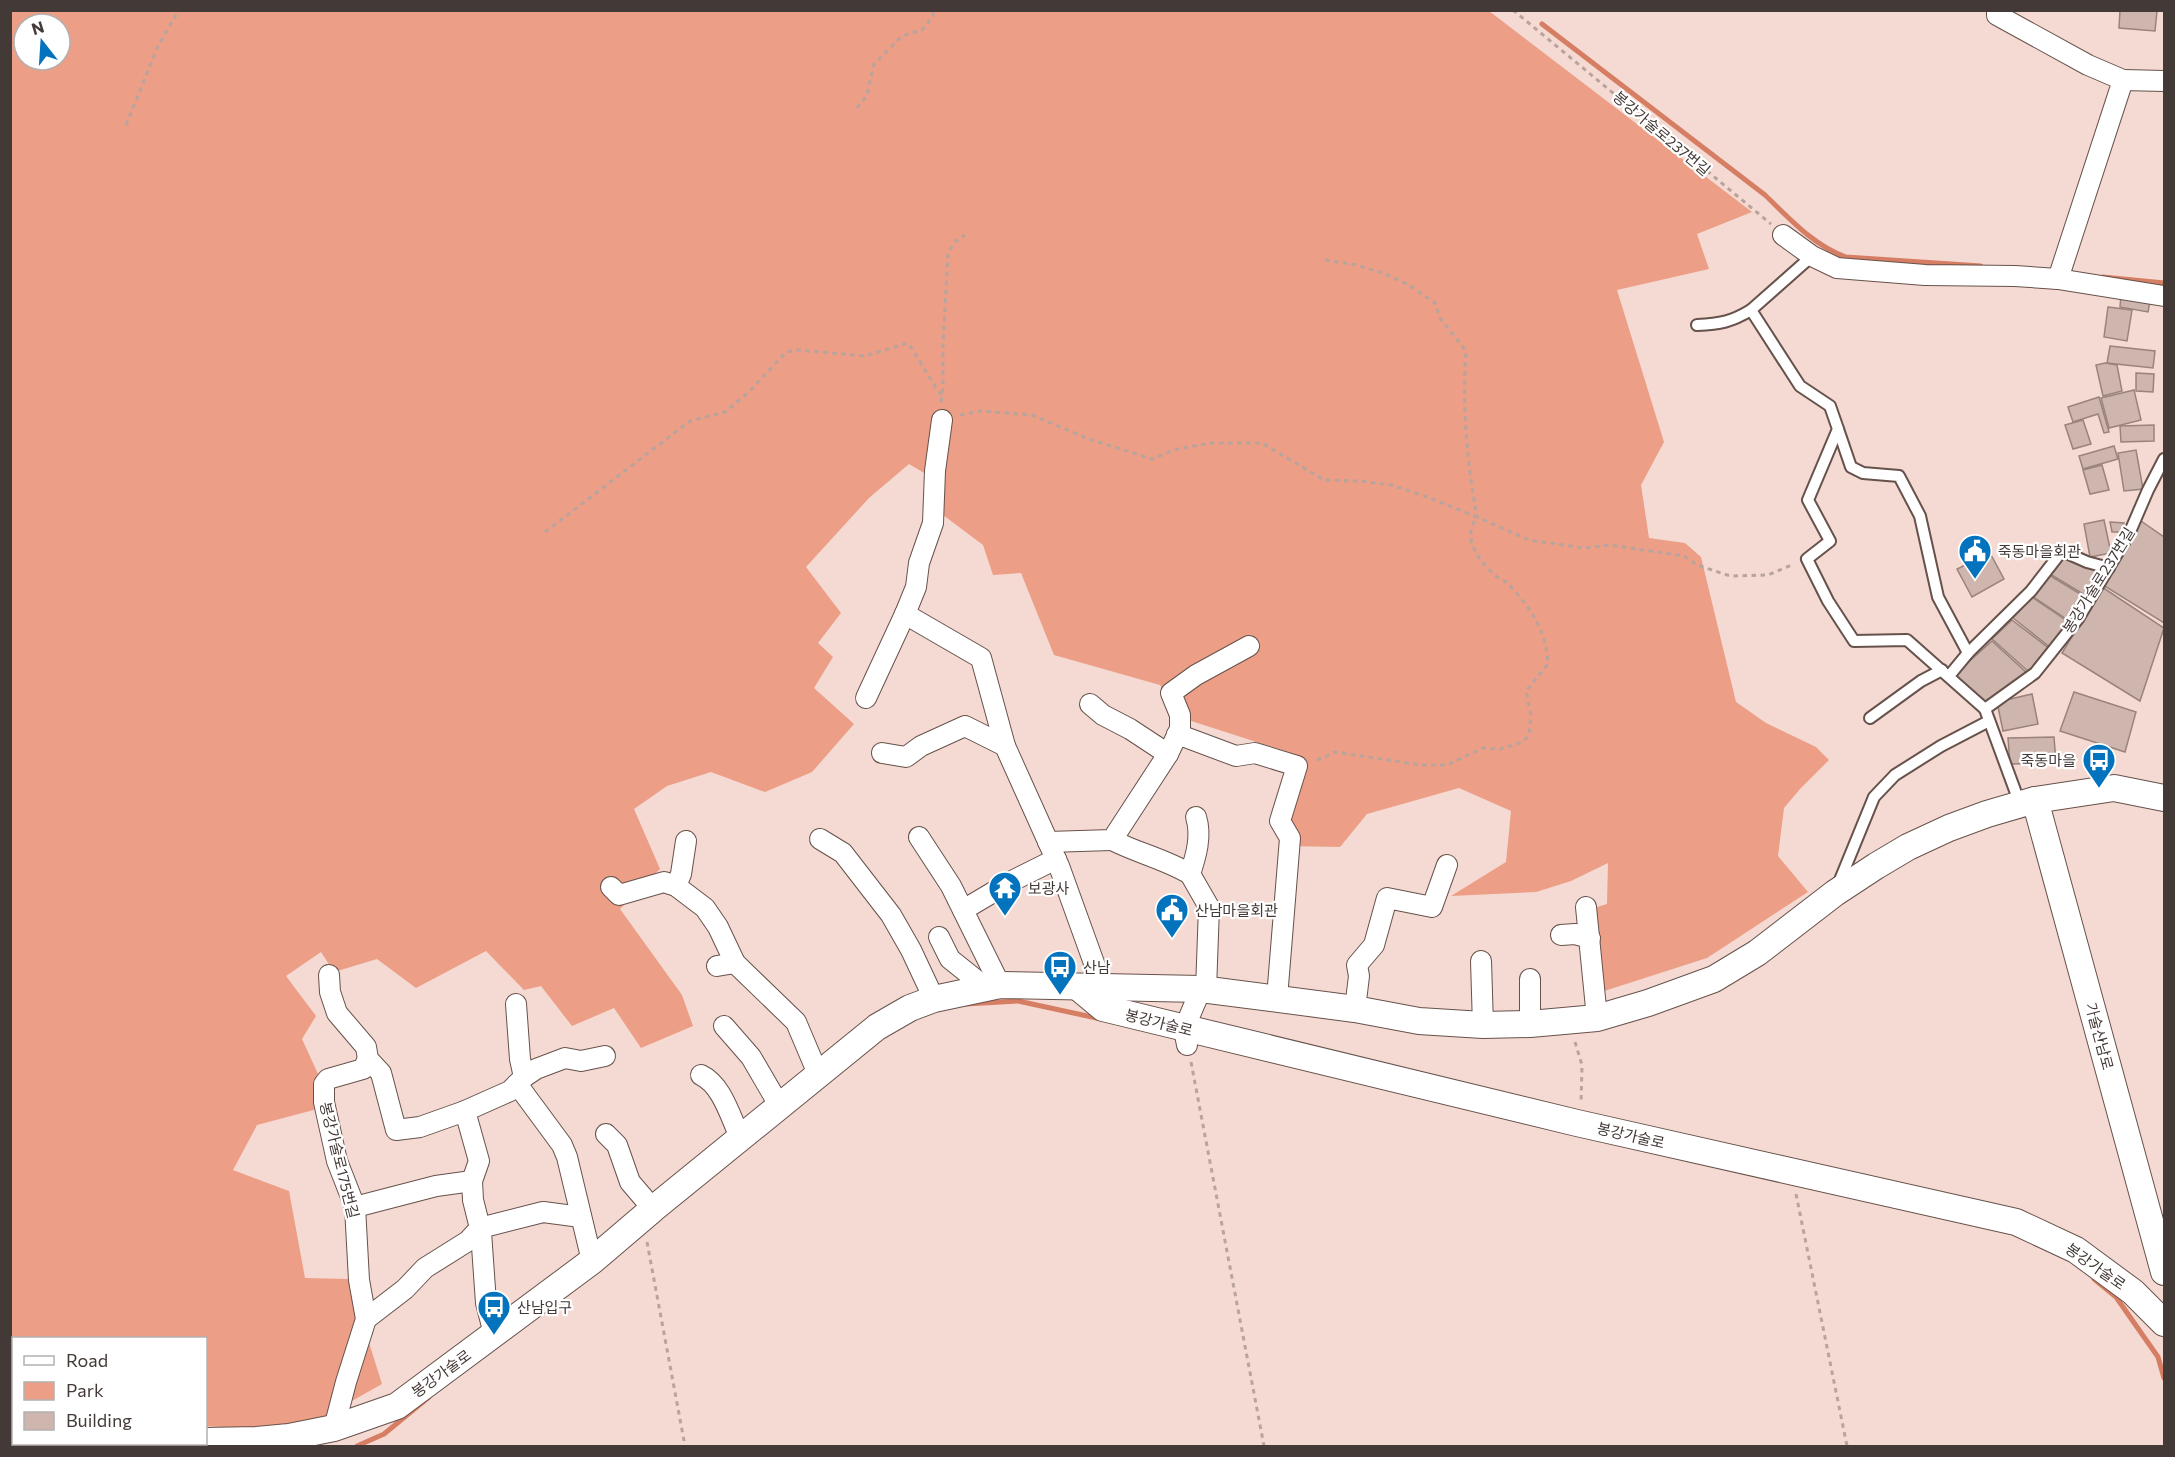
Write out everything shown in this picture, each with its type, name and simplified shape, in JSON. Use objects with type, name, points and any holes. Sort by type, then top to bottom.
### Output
[{"type":"street","points":[[1997,10],[1997,15],[2088,65],[2123,80],[2164,81]]},
{"type":"street","points":[[2058,279],[2123,80]]},
{"type":"street","points":[[1783,235],[1812,255],[1837,268],[1925,275],[2058,279],[2164,296]]},
{"type":"street","points":[[866,698],[916,587],[920,563],[933,523],[935,471],[942,420]]},
{"type":"street","points":[[905,614],[981,658],[1005,746],[1052,851],[1091,988]]},
{"type":"street","points":[[1112,840],[1168,754],[1178,731],[1180,715],[1171,693],[1196,675],[1249,646]]},
{"type":"street","points":[[1090,704],[1103,715],[1130,729],[1168,754]]},
{"type":"street","points":[[882,753],[906,757],[921,746],[964,726],[1005,746]]},
{"type":"street","points":[[1178,731],[1236,756],[1255,753],[1297,766],[1280,821],[1290,838],[1277,998]]},
{"type":"street","name":"봉강가술로","points":[[207,1441],[289,1437],[334,1428],[397,1406],[592,1260],[877,1027],[910,1008],[934,999],[992,986],[1203,990],[1354,1009],[1419,1021],[1483,1025],[1530,1024],[1596,1018],[1648,1003],[1714,979],[1757,953],[1834,893],[1908,847],[1987,814],[2027,802],[2114,788],[2164,798]]},
{"type":"street","name":"가술산남로","points":[[2027,802],[2164,1272]]},
{"type":"street","points":[[1190,874],[1197,855],[1196,817]]},
{"type":"street","points":[[919,837],[951,886],[963,910],[992,986]]},
{"type":"street","points":[[820,839],[843,853],[891,915],[911,950],[934,999]]},
{"type":"street","points":[[963,910],[1012,881],[1052,851],[1112,840],[1135,852],[1174,865],[1190,874],[1209,907],[1203,990],[1186,1036]]},
{"type":"street","points":[[676,886],[681,874],[686,841]]},
{"type":"street","points":[[1354,1009],[1359,976],[1357,965],[1374,945],[1387,898],[1432,907],[1447,865]]},
{"type":"street","points":[[612,887],[619,895],[663,882],[676,886],[705,908],[718,927],[726,965],[796,1022],[818,1074]]},
{"type":"street","points":[[1586,907],[1596,1018]]},
{"type":"street","points":[[1562,935],[1575,934],[1590,938]]},
{"type":"street","points":[[939,937],[950,959],[992,986]]},
{"type":"street","points":[[1481,961],[1483,1025]]},
{"type":"street","points":[[329,975],[330,992],[337,1013],[366,1047],[368,1059],[381,1073],[396,1130],[420,1127],[465,1111],[510,1091],[536,1069],[565,1058],[581,1061],[605,1056]]},
{"type":"street","points":[[1530,979],[1530,1024]]},
{"type":"street","name":"봉강가술로","points":[[1091,988],[1102,1008],[1186,1036],[2016,1222],[2076,1250],[2133,1292],[2164,1323]]},
{"type":"street","points":[[516,1004],[521,1081],[562,1145],[567,1157],[592,1260]]},
{"type":"street","points":[[724,1026],[750,1057],[779,1105]]},
{"type":"street","name":"봉강가술로175번길","points":[[334,1428],[366,1319],[359,1280],[355,1207],[337,1161],[324,1102],[324,1084],[328,1079],[363,1069],[368,1059]]},
{"type":"street","points":[[700,1075],[709,1079],[718,1089],[740,1137]]},
{"type":"street","points":[[465,1111],[479,1161],[472,1181],[473,1200],[480,1228],[486,1303],[494,1334]]},
{"type":"street","points":[[606,1134],[617,1145],[630,1182],[647,1213]]},
{"type":"street","points":[[355,1207],[436,1186],[472,1181]]},
{"type":"street","points":[[366,1319],[405,1288],[425,1268],[468,1241],[480,1228],[543,1212],[581,1217]]},
{"type":"lane","points":[[1697,326],[1722,324],[1736,320],[1751,310],[1812,255]]},
{"type":"lane","points":[[1751,310],[1800,386],[1830,406],[1851,467],[1863,472],[1899,476],[1920,516],[1938,597],[1968,653]]},
{"type":"lane","points":[[1838,429],[1808,500],[1830,541],[1807,559],[1828,601],[1854,641],[1907,640],[1985,709],[2027,802]]},
{"type":"lane","name":"봉강가술로237번길","points":[[1985,709],[2035,673],[2078,619],[2129,534],[2164,459]]},
{"type":"lane","points":[[1870,718],[1921,681],[1946,673],[2031,591],[2062,550],[2086,562],[2109,568]]},
{"type":"lane","points":[[1834,893],[1874,797],[1895,775],[1989,721]]},
{"type":"path","points":[[126,125],[158,46],[179,10]]},
{"type":"path","points":[[856,108],[867,95],[874,64],[902,36],[922,30],[933,16],[933,10]]},
{"type":"path","name":"봉강가술로237번길","points":[[1513,10],[1783,235]]},
{"type":"path","points":[[965,235],[948,253],[942,420],[981,411],[1032,415],[1089,438],[1152,459],[1174,450],[1212,443],[1262,442],[1324,480],[1360,481],[1407,489],[1529,540],[1583,548],[1610,545],[1684,556],[1697,565],[1730,576],[1768,575],[1807,559]]},
{"type":"path","points":[[1297,766],[1322,759],[1335,752],[1421,765],[1447,765],[1483,748],[1500,749],[1523,742],[1529,735],[1531,716],[1526,691],[1548,664],[1548,648],[1541,628],[1507,582],[1498,578],[1476,556],[1470,537],[1471,525],[1477,517],[1467,443],[1466,351],[1440,318],[1435,303],[1409,285],[1383,273],[1356,265],[1325,260]]},
{"type":"path","points":[[545,532],[690,421],[725,412],[750,392],[786,352],[798,350],[865,356],[908,343],[942,396]]},
{"type":"path","points":[[1568,1021],[1582,1065],[1582,1100],[1577,1123]]},
{"type":"path","points":[[1186,1036],[1264,1446]]},
{"type":"path","points":[[1791,1172],[1846,1446]]},
{"type":"path","points":[[647,1213],[685,1446]]},
{"type":"green space","points":[[10,11],[1489,11],[1752,212],[1697,234],[1709,269],[1617,290],[1664,442],[1641,485],[1649,538],[1685,543],[1701,557],[1736,702],[1766,723],[1816,747],[1829,760],[1784,808],[1778,856],[1808,892],[1707,958],[1595,994],[1581,912],[1607,904],[1608,863],[1571,881],[1536,892],[1451,896],[1506,862],[1511,811],[1459,788],[1367,814],[1340,847],[1287,846],[1294,754],[1185,719],[1160,685],[1054,655],[1021,573],[993,575],[983,545],[935,509],[931,477],[909,464],[869,498],[806,567],[841,613],[818,643],[833,657],[814,688],[854,724],[812,772],[765,792],[711,772],[667,786],[634,809],[660,869],[620,909],[682,995],[693,1026],[641,1048],[614,1008],[572,1026],[541,986],[524,990],[486,951],[416,988],[377,959],[334,972],[321,952],[286,976],[316,1016],[302,1039],[318,1074],[321,1108],[257,1125],[233,1170],[289,1191],[305,1278],[349,1279],[382,1384],[318,1420],[255,1429],[207,1426],[207,1337],[12,1337],[11,1416]]},
{"type":"building","points":[[2120,10],[2157,11],[2155,31],[2119,28]]},
{"type":"building","points":[[2121,295],[2150,301],[2148,312],[2120,307]]},
{"type":"building","points":[[2108,307],[2132,310],[2127,341],[2104,337]]},
{"type":"building","points":[[2110,346],[2155,351],[2153,368],[2107,363]]},
{"type":"building","points":[[2105,363],[2117,365],[2122,391],[2103,396],[2096,365]]},
{"type":"building","points":[[2136,373],[2154,374],[2153,392],[2136,391]]},
{"type":"building","points":[[2134,390],[2141,420],[2109,428],[2101,398]]},
{"type":"building","points":[[2099,397],[2109,432],[2104,433],[2098,414],[2073,422],[2068,407]]},
{"type":"building","points":[[2083,420],[2091,444],[2073,449],[2065,425]]},
{"type":"building","points":[[2154,425],[2154,441],[2121,442],[2120,426]]},
{"type":"building","points":[[2114,446],[2118,459],[2083,469],[2079,456]]},
{"type":"building","points":[[2136,450],[2143,489],[2124,491],[2118,453]]},
{"type":"building","points":[[2102,465],[2109,490],[2090,494],[2083,470]]},
{"type":"building","points":[[2104,520],[2111,553],[2090,557],[2084,524]]},
{"type":"building","points":[[2141,521],[2164,537],[2164,623],[2103,585]]},
{"type":"building","points":[[2110,522],[2124,523],[2120,532],[2112,532]]},
{"type":"building","points":[[1990,553],[2004,579],[1972,597],[1957,569]]},
{"type":"building","points":[[2064,553],[2102,573],[2088,597],[2050,574]]},
{"type":"building","points":[[2049,575],[2087,598],[2071,622],[2032,596]]},
{"type":"building","points":[[2102,587],[2164,628],[2140,701],[2062,653]]},
{"type":"building","points":[[2032,597],[2070,623],[2051,648],[2013,618]]},
{"type":"building","points":[[2012,620],[2050,649],[2030,673],[1992,639]]},
{"type":"building","points":[[1992,641],[2028,674],[1982,705],[1955,674]]},
{"type":"building","points":[[2074,692],[2136,712],[2125,752],[2060,731]]},
{"type":"building","points":[[2032,694],[2038,724],[2003,731],[1997,702]]},
{"type":"building","points":[[2054,737],[2056,763],[2010,764],[2008,738]]},
{"type":"waterway","points":[[1542,24],[1765,195],[1823,246],[1846,257],[1981,266]]},
{"type":"waterway","points":[[2103,277],[2164,283]]},
{"type":"waterway","points":[[966,1004],[1018,1001],[1101,1019]]},
{"type":"waterway","points":[[2094,1279],[2116,1297],[2158,1357],[2164,1378]]},
{"type":"waterway","points":[[357,1446],[384,1434],[429,1397]]},
{"type":"place","name":"죽동마을회관","points":[[1975,580]]},
{"type":"place","name":"죽동마을","points":[[2099,789]]},
{"type":"place","name":"보광사","points":[[1005,917]]},
{"type":"place","name":"산남마을회관","points":[[1172,939]]},
{"type":"place","name":"산남","points":[[1060,996]]},
{"type":"place","name":"산남입구","points":[[494,1336]]}]
